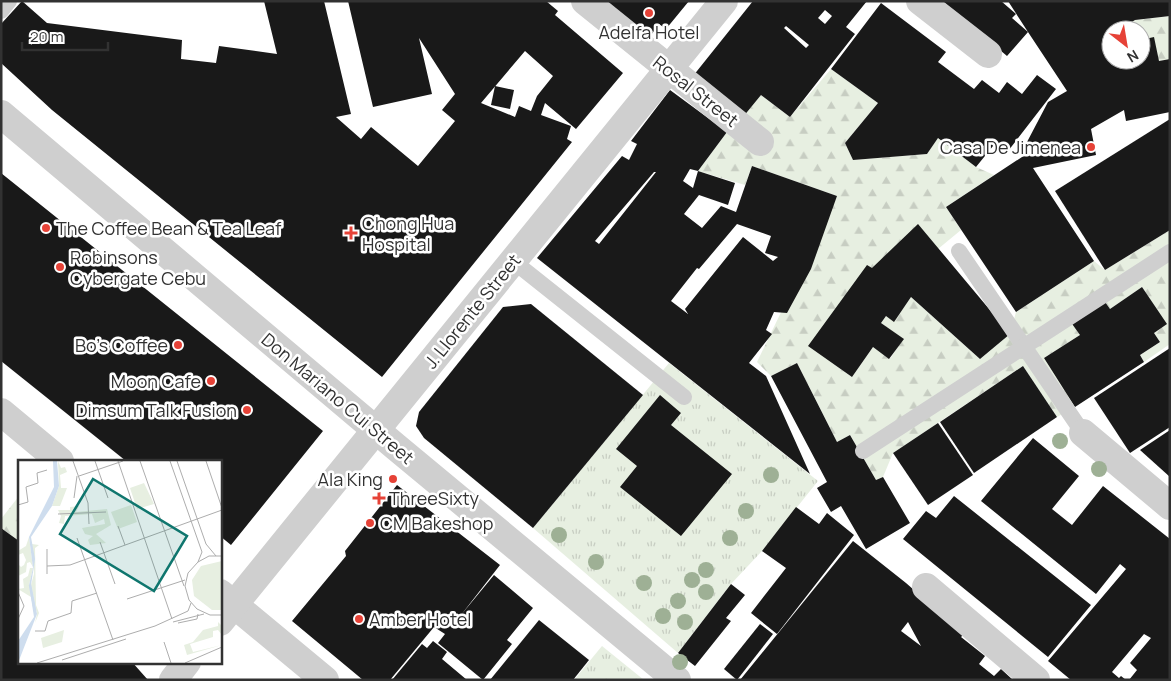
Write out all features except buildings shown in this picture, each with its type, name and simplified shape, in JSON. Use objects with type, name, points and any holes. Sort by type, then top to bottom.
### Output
[{"type":"street","name":"Rosal Street","points":[[585,1],[760,142]]},
{"type":"street","name":"J. Llorente Street","points":[[225,606],[376,430],[724,1]]},
{"type":"street","points":[[920,1],[988,54]]},
{"type":"street","name":"Don Mariano Cui Street","points":[[1,114],[376,430],[677,680]]},
{"type":"street","points":[[1,412],[59,460]]},
{"type":"street","points":[[1083,433],[1170,506]]},
{"type":"street","points":[[926,587],[1036,680]]},
{"type":"street","points":[[225,606],[325,680]]},
{"type":"street","points":[[173,680],[185,664]]},
{"type":"lane","points":[[1,11],[10,1]]},
{"type":"lane","points":[[958,250],[1083,433]]},
{"type":"lane","points":[[863,451],[1170,252]]},
{"type":"lane","points":[[513,261],[684,397]]},
{"type":"green space","points":[[1170,16],[1170,59],[1159,61],[1151,52],[1151,20],[1135,20]]},
{"type":"green space","points":[[831,69],[878,103],[845,143],[853,160],[927,154],[938,138],[976,167],[994,175],[946,207],[961,230],[809,346],[852,377],[873,347],[890,359],[903,339],[881,323],[886,316],[894,321],[911,297],[980,359],[1010,334],[1016,312],[1094,261],[1105,270],[1170,230],[1170,344],[1144,362],[1140,355],[1160,342],[1154,333],[1166,324],[1142,287],[1110,309],[1104,300],[1071,321],[1080,335],[1044,358],[1075,407],[1057,417],[1023,366],[893,453],[883,477],[876,480],[850,435],[837,442],[797,363],[771,376],[757,362],[837,196],[752,166],[745,185],[698,171],[727,132],[707,117],[722,100],[743,117],[761,95],[790,117]]},
{"type":"green space","points":[[669,363],[818,481],[762,551],[731,584],[678,653],[533,528]]},
{"type":"green space","points":[[18,497],[18,540],[1,528],[1,519]]},
{"type":"green space","points":[[602,646],[644,680],[574,680]]},
{"type":"place","name":"Adelfa Hotel","points":[[649,13]]},
{"type":"place","name":"Casa De Jimenea","points":[[1091,147]]},
{"type":"place","name":"The Coffee Bean & Tea Leaf","points":[[46,228]]},
{"type":"place","name":"Chong Hua Hospital","points":[[351,233]]},
{"type":"place","name":"Robinsons Cybergate Cebu","points":[[60,267]]},
{"type":"place","name":"Bo's Coffee","points":[[178,345]]},
{"type":"place","name":"Moon Cafe","points":[[211,381]]},
{"type":"place","name":"Dimsum Talk Fusion","points":[[247,410]]},
{"type":"place","name":"Ala King","points":[[393,479]]},
{"type":"place","name":"ThreeSixty","points":[[379,498]]},
{"type":"place","name":"CM Bakeshop","points":[[370,523]]},
{"type":"place","name":"Amber Hotel","points":[[359,619]]}]
